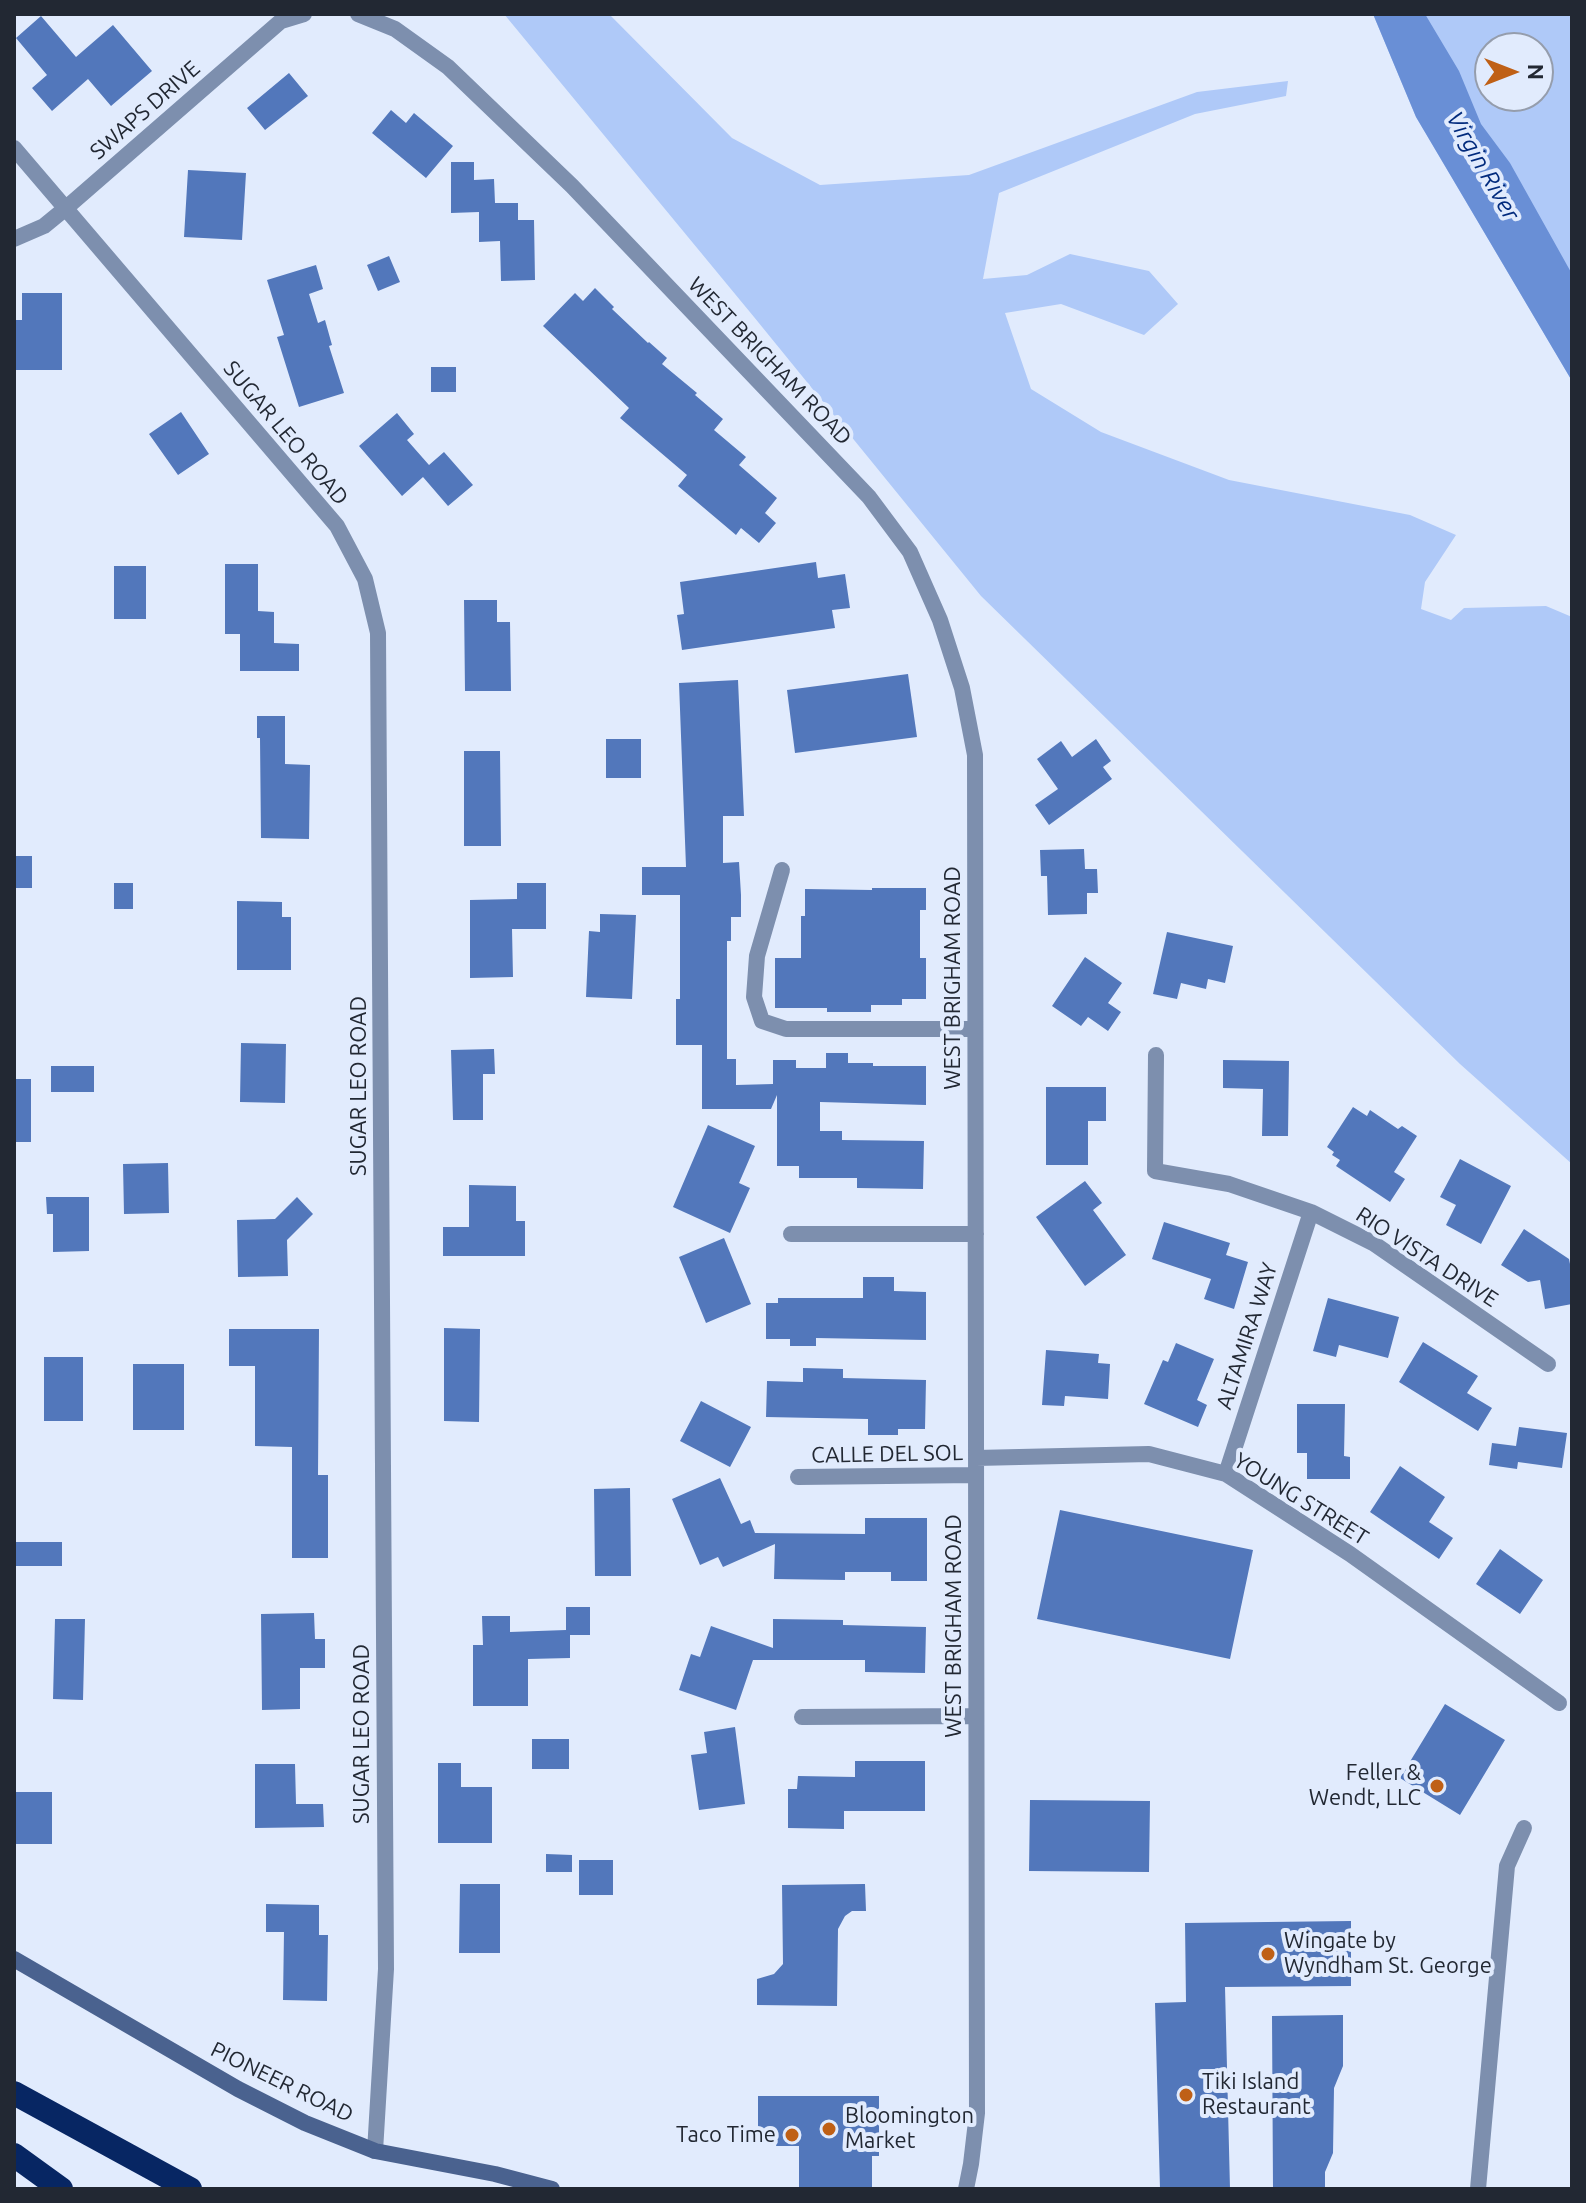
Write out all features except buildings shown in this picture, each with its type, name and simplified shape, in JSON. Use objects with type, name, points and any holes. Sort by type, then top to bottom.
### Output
[{"type":"highway","points":[[14,2093],[190,2189]]},
{"type":"highway","points":[[14,2155],[61,2189]]},
{"type":"main road","name":"PIONEER ROAD","points":[[14,1959],[238,2089],[305,2123],[375,2151],[495,2174],[552,2189]]},
{"type":"street","name":"SWAPS DRIVE","points":[[14,239],[44,226],[281,21],[304,14]]},
{"type":"street","name":"WEST BRIGHAM ROAD","points":[[358,14],[395,29],[448,67],[572,186],[869,497],[910,552],[940,620],[962,688],[975,755],[977,2113],[966,2189]]},
{"type":"street","name":"SUGAR LEO ROAD","points":[[14,148],[337,526],[365,579],[378,633],[386,1969],[375,2151]]},
{"type":"street","points":[[782,870],[757,956],[754,997],[762,1021],[786,1029],[975,1029]]},
{"type":"street","name":"RIO VISTA DRIVE","points":[[1156,1055],[1155,1171],[1229,1184],[1311,1212],[1373,1243],[1548,1364]]},
{"type":"street","name":"ALTAMIRA WAY","points":[[1226,1474],[1311,1212]]},
{"type":"street","points":[[791,1234],[976,1234]]},
{"type":"street","name":"YOUNG STREET","points":[[976,1466],[1149,1454],[1226,1474],[1350,1554],[1559,1703]]},
{"type":"street","name":"CALLE DEL SOL","points":[[798,1477],[976,1466]]},
{"type":"street","points":[[802,1717],[976,1716]]},
{"type":"street","points":[[1478,2189],[1507,1866],[1524,1828]]},
{"type":"shaded area","points":[[504,14],[609,14],[732,138],[820,185],[969,175],[1197,92],[1288,81],[1286,96],[1195,114],[999,193],[983,279],[1027,275],[1070,254],[1149,271],[1178,304],[1144,335],[1061,304],[1005,313],[1031,389],[1101,432],[1229,480],[1410,515],[1456,535],[1425,582],[1421,609],[1451,620],[1464,608],[1546,606],[1572,617],[1572,1164],[1460,1064],[981,596]]},
{"type":"shaded area","points":[[1373,14],[1572,14],[1572,381],[1416,117]]},
{"type":"water","name":"Virgin River","points":[[1373,14],[1425,14],[1459,71],[1474,112],[1510,163],[1572,274],[1572,381],[1416,117]]},
{"type":"place","name":"Feller & Wendt, LLC","points":[[1437,1786]]},
{"type":"place","name":"Wingate by Wyndham St. George","points":[[1268,1954]]},
{"type":"place","name":"Tiki Island Restaurant","points":[[1186,2095]]},
{"type":"place","name":"Bloomington Market","points":[[829,2129]]},
{"type":"place","name":"Taco Time","points":[[792,2135]]}]
